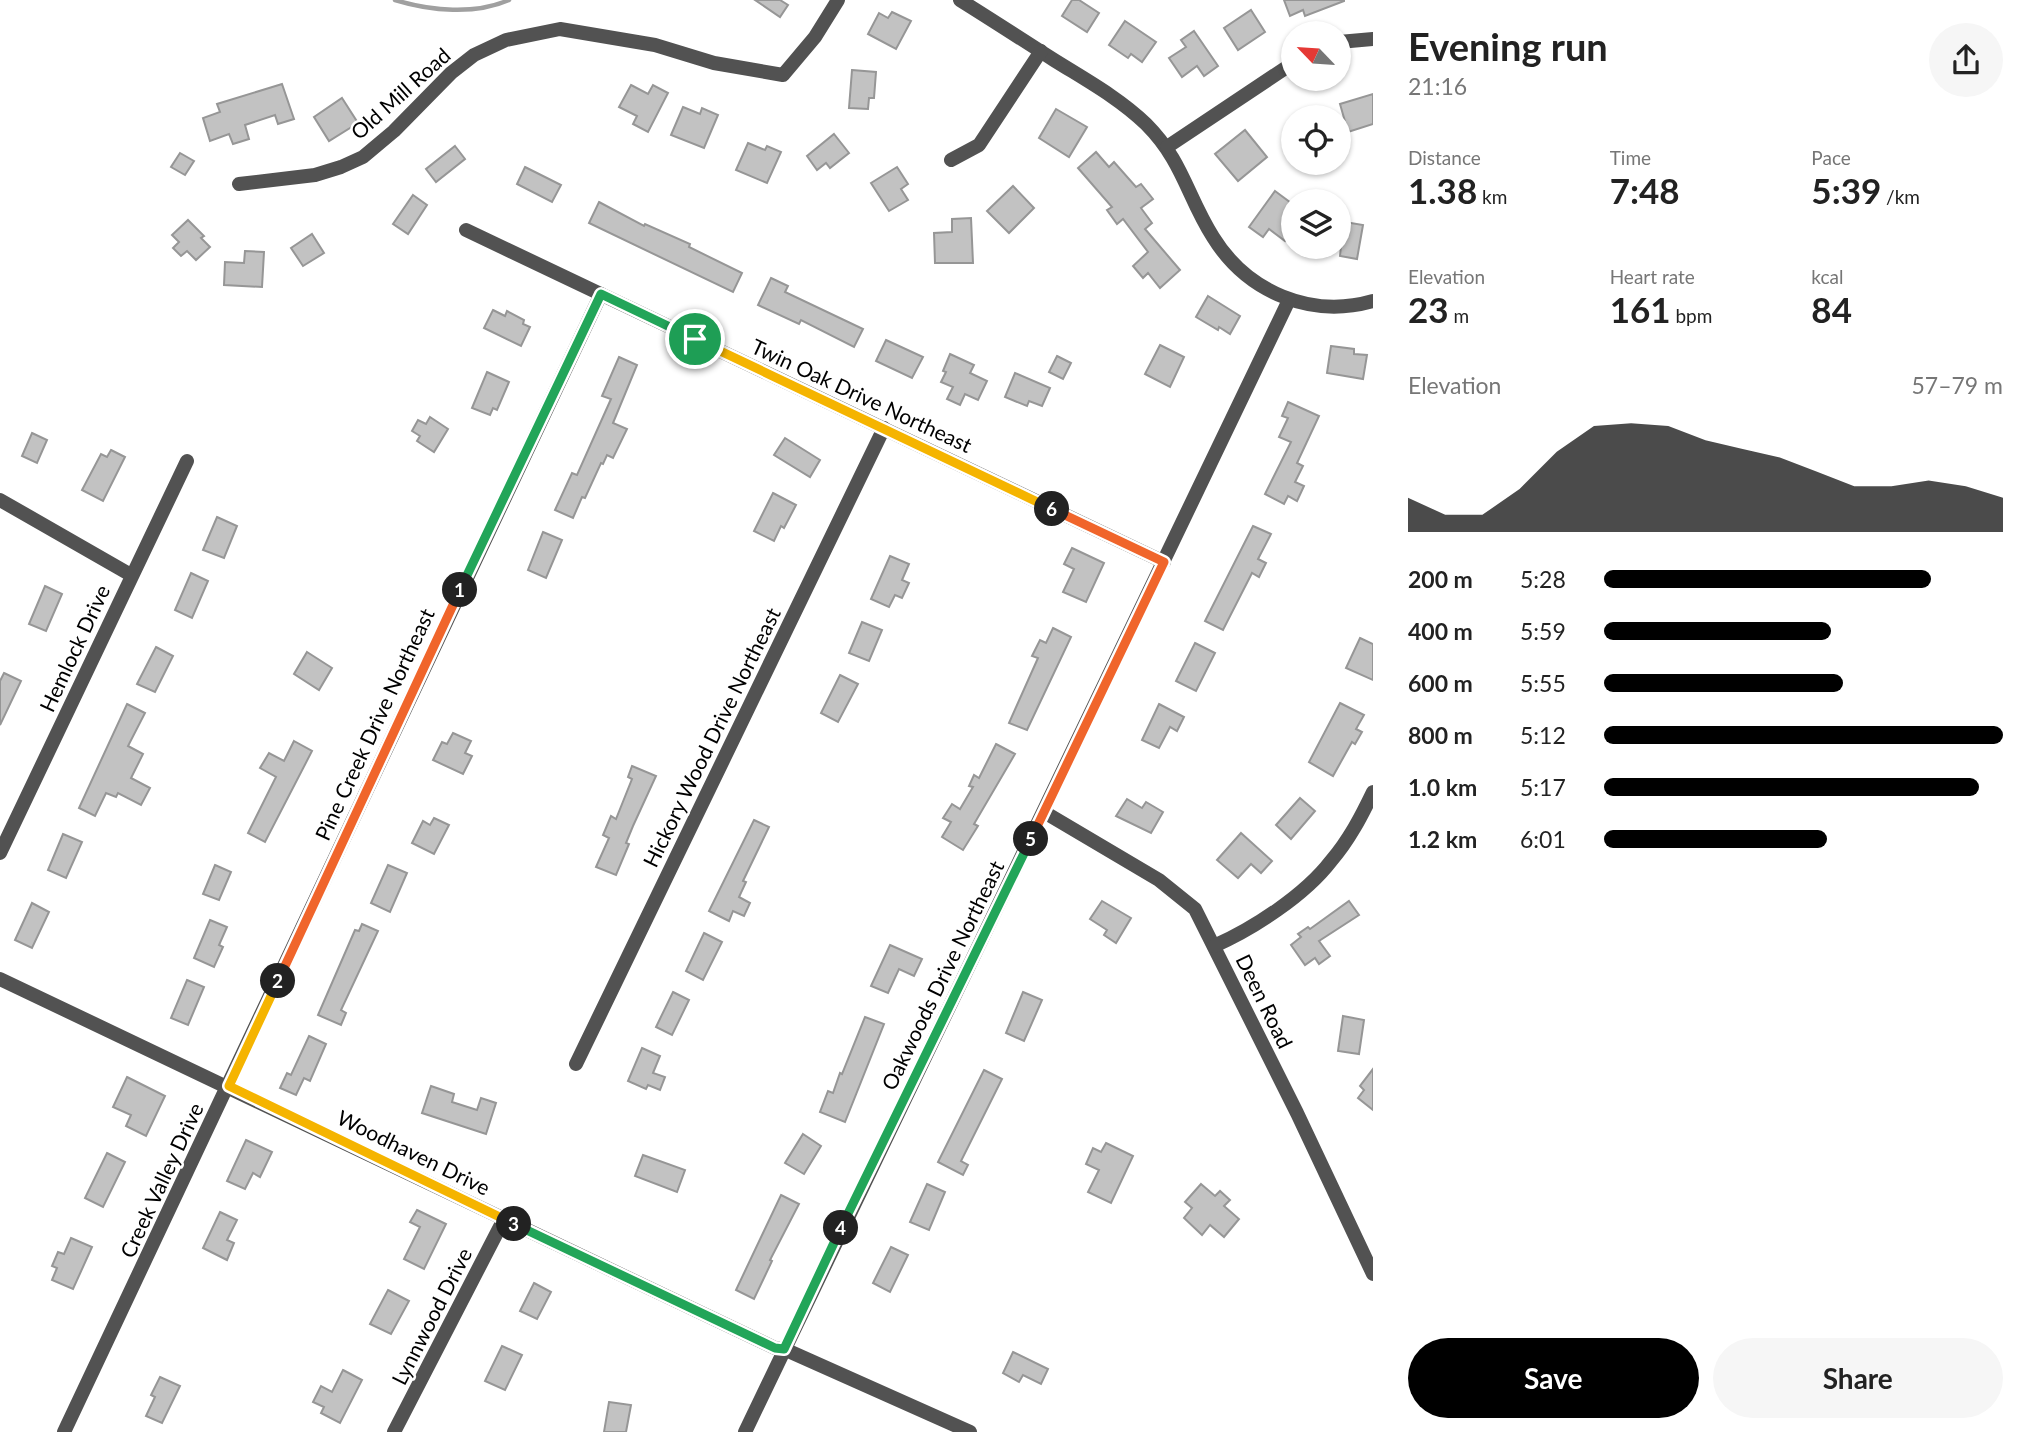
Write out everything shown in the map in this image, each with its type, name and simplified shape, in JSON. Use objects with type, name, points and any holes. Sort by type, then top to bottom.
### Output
[{"type":"street","name":"Old Mill Road","points":[[239,184],[315,175],[341,167],[363,156],[394,131],[451,73],[474,55],[506,40],[560,29],[655,45],[714,63],[783,75],[815,37],[838,0]]},
{"type":"street","points":[[960,0],[1128,108],[1167,147],[1178,164],[1212,236],[1226,256],[1243,273],[1264,288],[1289,300],[1322,307],[1352,307],[1373,301]]},
{"type":"street","points":[[1351,41],[1373,39]]},
{"type":"street","points":[[951,160],[979,145],[1041,51]]},
{"type":"street","points":[[1167,147],[1281,71]]},
{"type":"street","name":"Twin Oak Drive Northeast","points":[[466,230],[1164,562]]},
{"type":"street","name":"Pine Creek Drive Northeast","points":[[295,945],[601,294]]},
{"type":"street","name":"Oakwoods Drive Northeast","points":[[745,1432],[1289,300]]},
{"type":"street","name":"Hickory Wood Drive Northeast","points":[[576,1064],[884,428]]},
{"type":"street","name":"Hemlock Drive","points":[[0,853],[187,461]]},
{"type":"street","points":[[0,500],[131,575]]},
{"type":"street","points":[[1214,946],[1243,932],[1316,878],[1345,844],[1373,792]]},
{"type":"street","name":"Deen Road","points":[[1044,812],[1159,880],[1195,909],[1373,1274]]},
{"type":"street","name":"Creek Valley Drive","points":[[64,1432],[295,945]]},
{"type":"street","name":"Woodhaven Drive","points":[[0,979],[775,1348],[784,1349],[970,1432]]},
{"type":"street","name":"Lynnwood Drive","points":[[394,1432],[504,1219]]},
{"type":"building","points":[[755,0],[780,0],[788,5],[780,17]]},
{"type":"building","points":[[1072,0],[1079,0],[1099,13],[1087,32],[1062,16]]},
{"type":"building","points":[[1284,0],[1344,1],[1305,16],[1303,10],[1290,16]]},
{"type":"building","points":[[1251,10],[1265,32],[1238,50],[1224,28]]},
{"type":"building","points":[[892,12],[911,21],[896,49],[868,34],[879,13],[888,18]]},
{"type":"building","points":[[1125,21],[1156,42],[1142,62],[1131,54],[1128,58],[1109,45]]},
{"type":"building","points":[[1194,31],[1218,66],[1204,76],[1197,66],[1182,77],[1169,58],[1186,47],[1181,40]]},
{"type":"building","points":[[852,70],[876,72],[874,98],[869,98],[868,109],[849,108]]},
{"type":"building","points":[[282,84],[294,119],[278,124],[275,115],[245,125],[249,139],[233,144],[229,134],[210,141],[203,118],[220,112],[217,104]]},
{"type":"building","points":[[631,85],[648,94],[653,85],[668,93],[648,132],[633,124],[637,116],[619,107]]},
{"type":"building","points":[[1373,94],[1373,124],[1351,131],[1351,105],[1340,104]]},
{"type":"building","points":[[342,98],[358,123],[329,141],[314,117]]},
{"type":"building","points":[[683,107],[700,114],[702,108],[718,115],[704,148],[671,135]]},
{"type":"building","points":[[1056,109],[1087,127],[1069,157],[1039,138]]},
{"type":"building","points":[[1245,130],[1267,157],[1238,181],[1215,154]]},
{"type":"building","points":[[834,134],[849,153],[830,168],[826,163],[817,170],[807,156]]},
{"type":"building","points":[[748,143],[765,150],[767,146],[781,152],[767,183],[736,170]]},
{"type":"building","points":[[455,146],[465,159],[436,182],[426,169]]},
{"type":"building","points":[[1096,152],[1109,167],[1114,162],[1136,187],[1141,184],[1153,199],[1141,208],[1152,223],[1145,229],[1180,270],[1160,288],[1148,273],[1143,278],[1133,266],[1148,252],[1123,219],[1117,224],[1107,210],[1112,207],[1078,168]]},
{"type":"building","points":[[180,153],[194,161],[185,175],[171,167]]},
{"type":"building","points":[[525,167],[561,185],[552,202],[517,184]]},
{"type":"building","points":[[897,167],[908,184],[901,189],[908,200],[889,211],[871,183]]},
{"type":"building","points":[[1013,186],[1034,208],[1009,233],[987,211]]},
{"type":"building","points":[[1275,191],[1281,196],[1281,238],[1269,229],[1263,237],[1249,227]]},
{"type":"building","points":[[413,195],[427,205],[408,234],[393,224]]},
{"type":"building","points":[[599,202],[644,226],[645,224],[690,244],[689,247],[742,273],[733,292],[589,223]]},
{"type":"building","points":[[971,218],[973,263],[935,263],[934,233],[952,232],[952,219]]},
{"type":"building","points":[[188,220],[204,236],[201,238],[210,247],[196,260],[187,251],[181,256],[173,248],[179,242],[172,235]]},
{"type":"building","points":[[1351,223],[1363,225],[1357,259],[1351,258]]},
{"type":"building","points":[[312,234],[324,253],[303,266],[291,248]]},
{"type":"building","points":[[245,251],[264,252],[262,287],[224,285],[225,262],[244,263]]},
{"type":"building","points":[[771,278],[788,286],[785,292],[863,329],[854,347],[801,320],[799,324],[758,305]]},
{"type":"building","points":[[1208,296],[1240,316],[1230,334],[1196,317]]},
{"type":"building","points":[[493,310],[505,316],[507,311],[524,320],[523,324],[530,327],[521,346],[484,328]]},
{"type":"building","points":[[886,340],[923,357],[912,378],[876,361]]},
{"type":"building","points":[[1160,345],[1184,357],[1170,387],[1145,374]]},
{"type":"building","points":[[1331,346],[1354,349],[1354,354],[1367,355],[1363,379],[1327,373]]},
{"type":"building","points":[[950,354],[974,365],[970,373],[987,381],[978,400],[965,394],[960,405],[947,399],[953,387],[941,382]]},
{"type":"building","points":[[1057,356],[1071,363],[1063,379],[1049,372]]},
{"type":"building","points":[[619,357],[637,365],[613,423],[627,429],[613,458],[607,455],[603,464],[601,463],[573,518],[555,510],[572,473],[577,475],[611,399],[602,396]]},
{"type":"building","points":[[487,372],[509,382],[497,410],[493,408],[490,415],[472,408]]},
{"type":"building","points":[[1015,373],[1050,388],[1042,406],[1029,401],[1027,406],[1005,397]]},
{"type":"building","points":[[1288,402],[1319,416],[1297,463],[1303,466],[1295,482],[1304,486],[1297,501],[1288,496],[1284,504],[1265,494],[1291,442],[1279,437],[1288,418],[1282,416]]},
{"type":"building","points":[[430,417],[448,429],[434,452],[417,441],[420,436],[412,431],[418,420],[426,424]]},
{"type":"building","points":[[32,433],[47,440],[37,463],[22,456]]},
{"type":"building","points":[[785,438],[820,460],[810,477],[774,455]]},
{"type":"building","points":[[111,450],[125,457],[103,501],[82,490],[101,454],[107,457]]},
{"type":"building","points":[[773,493],[796,505],[774,541],[754,531]]},
{"type":"building","points":[[217,517],[237,526],[224,558],[203,550]]},
{"type":"building","points":[[1253,526],[1271,534],[1258,559],[1266,563],[1259,577],[1252,573],[1223,630],[1205,621]]},
{"type":"building","points":[[543,532],[562,540],[546,578],[528,570]]},
{"type":"building","points":[[1072,548],[1104,563],[1086,602],[1063,592],[1074,569],[1064,564]]},
{"type":"building","points":[[890,556],[909,564],[902,580],[909,583],[902,598],[895,595],[889,607],[871,599]]},
{"type":"building","points":[[191,573],[208,581],[192,618],[175,610]]},
{"type":"building","points":[[45,586],[62,594],[46,631],[29,624]]},
{"type":"building","points":[[862,622],[882,630],[869,661],[849,653]]},
{"type":"building","points":[[1053,628],[1071,637],[1027,730],[1009,723],[1038,658],[1032,656],[1040,640],[1046,643]]},
{"type":"building","points":[[1360,638],[1373,644],[1373,680],[1346,668]]},
{"type":"building","points":[[1195,643],[1215,653],[1196,691],[1176,681]]},
{"type":"building","points":[[156,647],[173,656],[155,692],[137,684]]},
{"type":"building","points":[[307,652],[332,668],[319,690],[294,674]]},
{"type":"building","points":[[4,673],[21,681],[0,725],[0,681]]},
{"type":"building","points":[[840,675],[858,684],[838,722],[821,713]]},
{"type":"building","points":[[1340,703],[1364,715],[1356,729],[1362,732],[1355,744],[1352,742],[1333,776],[1309,762]]},
{"type":"building","points":[[127,704],[145,713],[128,746],[143,754],[131,778],[150,788],[141,805],[118,793],[116,797],[106,793],[95,816],[79,808]]},
{"type":"building","points":[[1159,704],[1184,717],[1177,731],[1170,727],[1159,748],[1142,740]]},
{"type":"building","points":[[453,733],[471,741],[465,753],[472,756],[463,774],[433,760],[442,742],[447,744]]},
{"type":"building","points":[[294,741],[312,751],[265,842],[248,833],[276,777],[260,768],[269,753],[284,761]]},
{"type":"building","points":[[996,744],[1015,754],[974,824],[978,826],[963,850],[942,837],[951,822],[943,818],[952,804],[960,809],[973,787],[969,786],[974,775],[979,778]]},
{"type":"building","points":[[632,766],[656,776],[626,843],[629,844],[616,875],[596,867],[609,838],[603,835],[611,816],[616,819],[632,779],[628,777]]},
{"type":"building","points":[[1300,798],[1315,811],[1291,839],[1276,825]]},
{"type":"building","points":[[1127,799],[1142,808],[1146,802],[1163,812],[1151,833],[1116,816]]},
{"type":"building","points":[[434,818],[449,825],[434,854],[412,843],[423,821],[430,825]]},
{"type":"building","points":[[754,820],[769,827],[743,881],[746,882],[739,897],[750,903],[744,916],[733,911],[729,921],[709,911]]},
{"type":"building","points":[[1241,833],[1272,861],[1261,873],[1251,864],[1238,878],[1217,860]]},
{"type":"building","points":[[63,834],[82,842],[66,878],[48,870]]},
{"type":"building","points":[[215,865],[231,872],[219,900],[203,894]]},
{"type":"building","points":[[388,865],[407,873],[390,912],[371,903]]},
{"type":"building","points":[[1102,901],[1131,918],[1116,943],[1104,935],[1107,930],[1090,919]]},
{"type":"building","points":[[1349,901],[1359,915],[1319,941],[1330,956],[1319,964],[1315,958],[1305,965],[1291,945],[1301,937],[1298,934],[1308,927],[1310,929]]},
{"type":"building","points":[[32,903],[49,912],[32,948],[15,940]]},
{"type":"building","points":[[210,920],[227,927],[219,945],[223,947],[214,967],[194,958]]},
{"type":"building","points":[[362,924],[378,931],[341,1010],[346,1013],[341,1025],[318,1015],[355,930],[359,931]]},
{"type":"building","points":[[704,933],[722,942],[703,980],[686,971]]},
{"type":"building","points":[[890,945],[922,959],[914,976],[899,969],[888,993],[871,986]]},
{"type":"building","points":[[187,980],[204,987],[188,1025],[171,1018]]},
{"type":"building","points":[[673,992],[689,1000],[672,1035],[656,1027]]},
{"type":"building","points":[[1023,992],[1042,1000],[1024,1041],[1006,1033]]},
{"type":"building","points":[[1343,1016],[1364,1020],[1359,1054],[1338,1051]]},
{"type":"building","points":[[865,1017],[884,1024],[845,1122],[820,1112],[828,1091],[833,1093],[840,1073],[842,1074]]},
{"type":"building","points":[[309,1036],[326,1044],[310,1081],[304,1078],[296,1095],[280,1088],[287,1073],[291,1075]]},
{"type":"building","points":[[642,1048],[660,1056],[653,1073],[665,1077],[660,1090],[648,1085],[646,1089],[628,1081]]},
{"type":"building","points":[[1373,1069],[1373,1110],[1358,1098],[1364,1090],[1360,1086]]},
{"type":"building","points":[[984,1070],[1002,1079],[961,1161],[968,1165],[963,1175],[938,1162]]},
{"type":"building","points":[[127,1077],[165,1096],[146,1136],[126,1126],[131,1115],[113,1107]]},
{"type":"building","points":[[431,1086],[454,1094],[452,1102],[477,1110],[481,1098],[496,1103],[486,1134],[422,1113]]},
{"type":"building","points":[[803,1134],[821,1146],[804,1174],[785,1163]]},
{"type":"building","points":[[246,1140],[272,1152],[260,1177],[253,1173],[245,1189],[227,1181]]},
{"type":"building","points":[[1106,1143],[1133,1156],[1111,1203],[1088,1192],[1099,1170],[1086,1164],[1093,1148],[1101,1152]]},
{"type":"building","points":[[107,1153],[125,1162],[103,1207],[85,1198]]},
{"type":"building","points":[[643,1155],[685,1170],[677,1192],[635,1176]]},
{"type":"building","points":[[927,1184],[945,1192],[929,1230],[910,1222]]},
{"type":"building","points":[[1201,1184],[1215,1196],[1220,1191],[1230,1200],[1224,1206],[1239,1219],[1224,1237],[1210,1225],[1202,1235],[1184,1218],[1192,1208],[1185,1202]]},
{"type":"building","points":[[781,1195],[799,1204],[770,1260],[772,1261],[754,1299],[736,1290]]},
{"type":"building","points":[[417,1210],[446,1224],[424,1269],[404,1259],[420,1227],[410,1222]]},
{"type":"building","points":[[220,1212],[237,1220],[227,1240],[234,1243],[227,1260],[203,1248]]},
{"type":"building","points":[[71,1238],[92,1247],[73,1289],[52,1280],[57,1268],[52,1266],[58,1252],[64,1254]]},
{"type":"building","points":[[891,1247],[908,1255],[890,1292],[873,1283]]},
{"type":"building","points":[[534,1283],[551,1292],[537,1319],[520,1311]]},
{"type":"building","points":[[388,1290],[409,1301],[391,1334],[370,1324]]},
{"type":"building","points":[[502,1346],[522,1355],[505,1390],[485,1381]]},
{"type":"building","points":[[1013,1352],[1048,1369],[1041,1384],[1023,1375],[1019,1382],[1003,1373]]},
{"type":"building","points":[[343,1370],[362,1380],[340,1423],[321,1413],[324,1407],[313,1402],[321,1386],[332,1392]]},
{"type":"building","points":[[160,1377],[180,1386],[162,1423],[146,1416],[155,1397],[151,1395]]},
{"type":"building","points":[[609,1402],[631,1405],[626,1432],[604,1432]]},
{"type":"waterway","points":[[395,0],[423,7],[453,10],[482,8],[509,0]]},
{"type":"route","points":[[601,294],[695,339],[1164,562],[784,1349],[775,1348],[229,1086],[601,294]]}]
